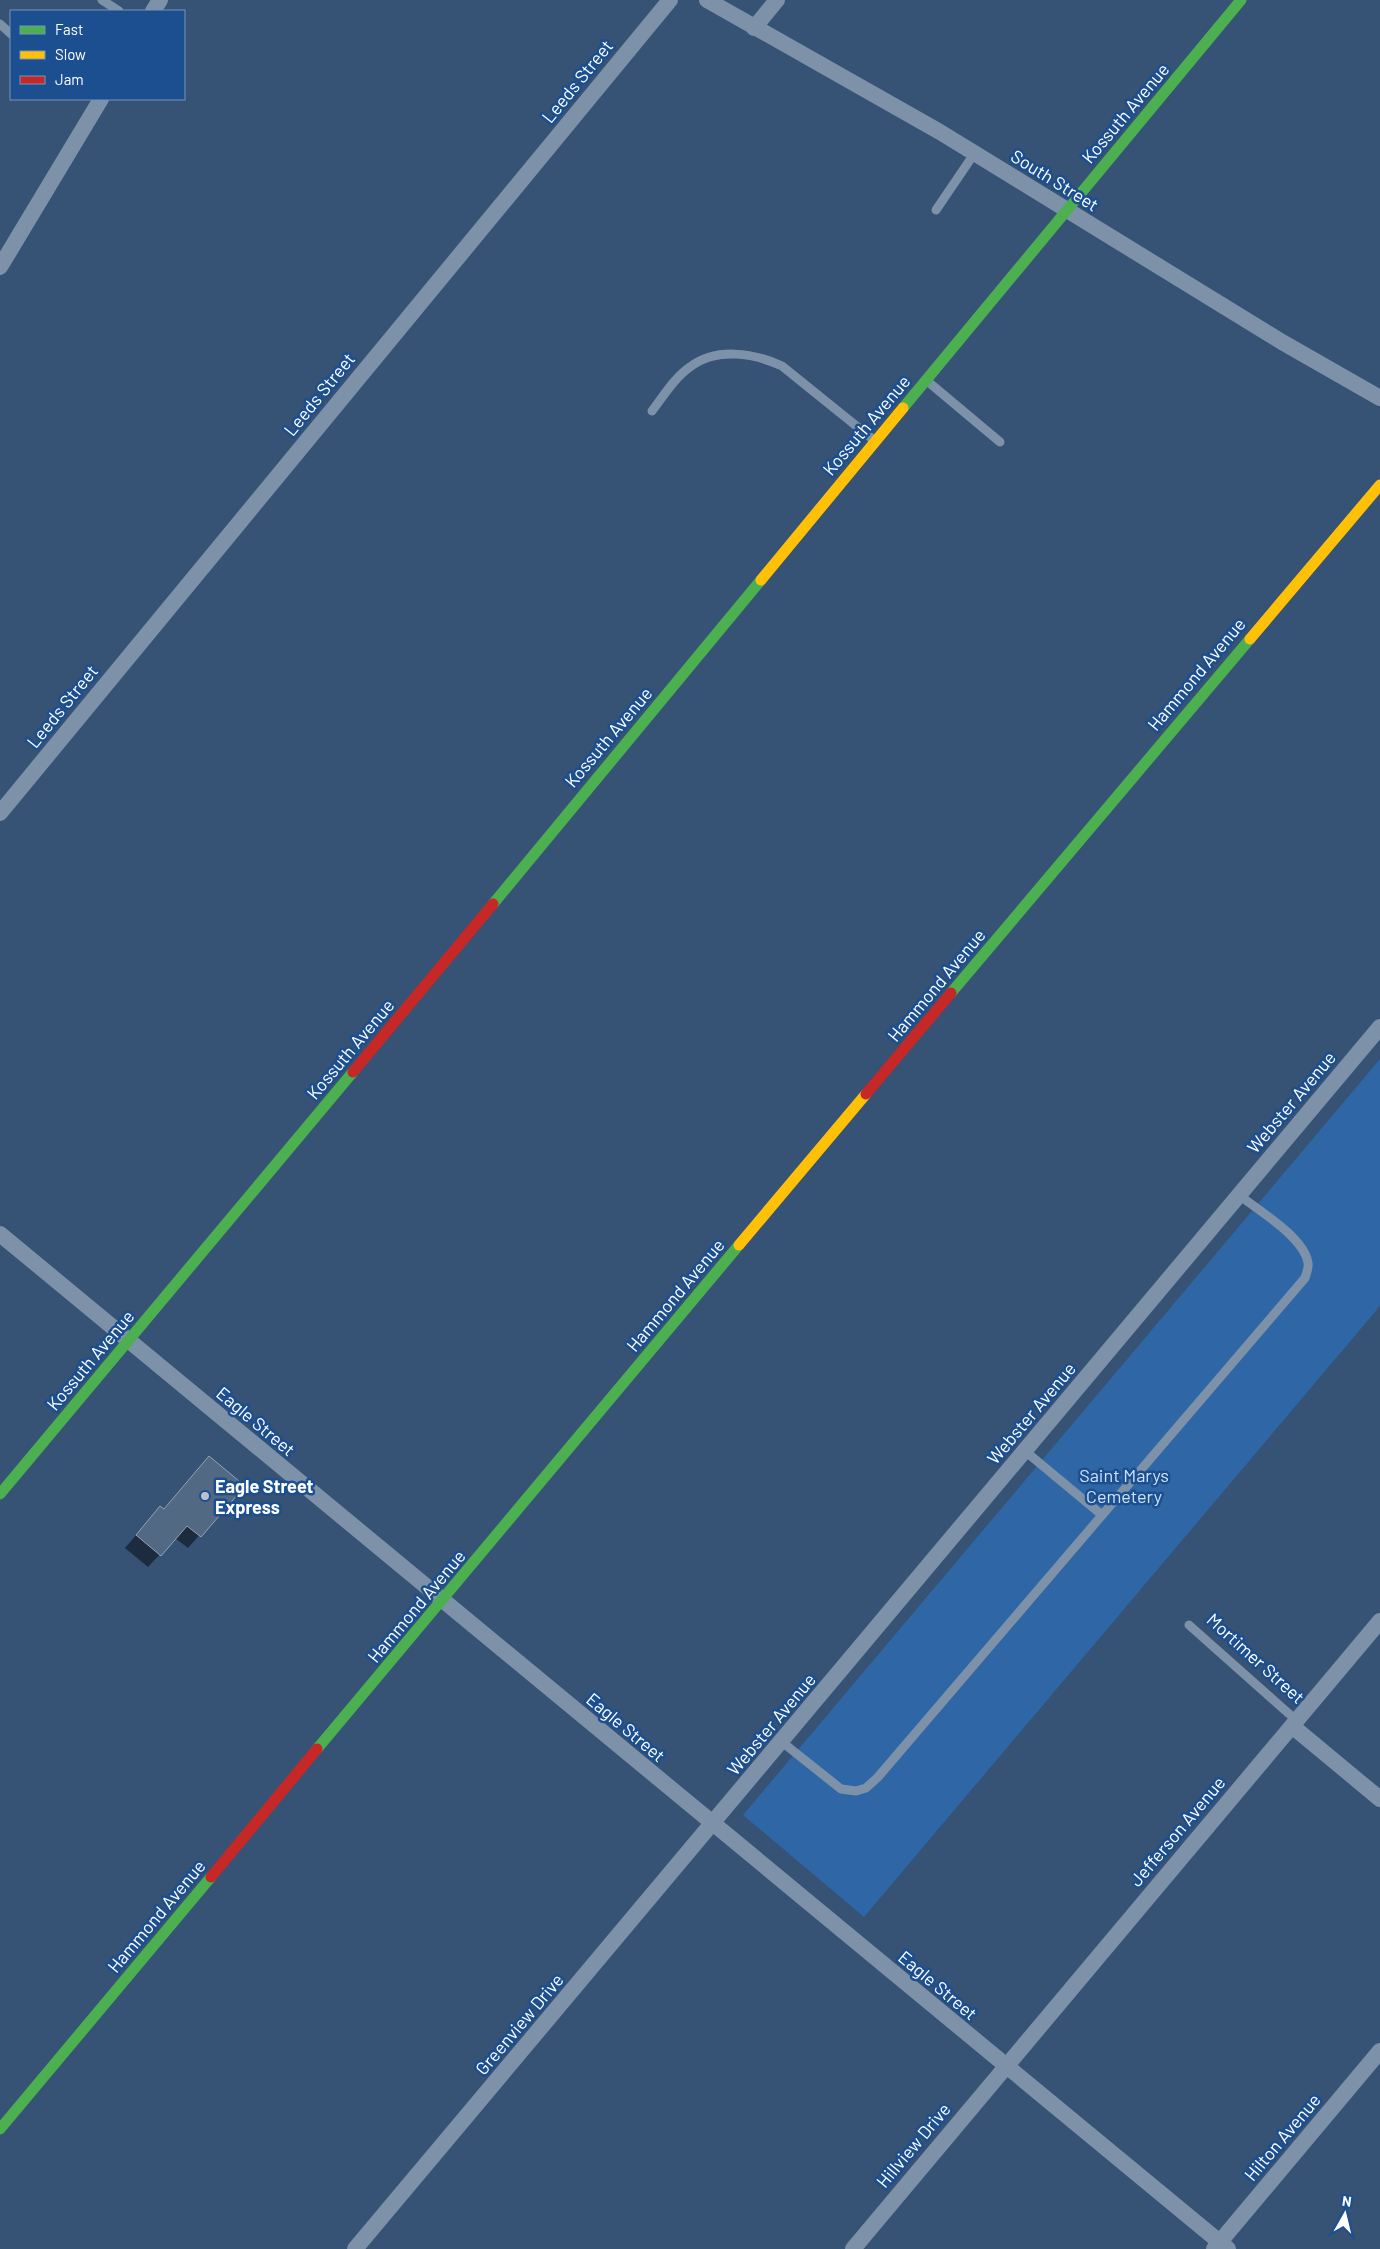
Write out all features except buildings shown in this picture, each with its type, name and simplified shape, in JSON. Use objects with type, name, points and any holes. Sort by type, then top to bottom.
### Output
[{"type":"street","name":"Leeds Street","points":[[0,813],[670,0]]},
{"type":"street","name":"South Street","points":[[707,0],[974,154],[1282,342],[1379,397]]},
{"type":"street","points":[[754,28],[777,0]]},
{"type":"street","name":"Kossuth Avenue","points":[[0,1494],[1241,0]]},
{"type":"street","points":[[0,267],[99,100]]},
{"type":"street","name":"Hammond Avenue","points":[[0,2129],[798,1176],[1380,485]]},
{"type":"street","name":"Webster Avenue","points":[[712,1824],[1380,1028]]},
{"type":"street","name":"Eagle Street","points":[[0,1234],[1220,2247]]},
{"type":"street","name":"Jefferson Avenue","points":[[1005,2067],[1380,1621]]},
{"type":"street","name":"Mortimer Street","points":[[1294,1723],[1380,1800]]},
{"type":"street","name":"Greenview Drive","points":[[355,2249],[712,1824]]},
{"type":"street","name":"Hilton Avenue","points":[[1220,2247],[1380,2051]]},
{"type":"street","name":"Hillview Drive","points":[[852,2249],[1005,2067]]},
{"type":"lane","points":[[102,0],[117,10]]},
{"type":"lane","points":[[0,24],[10,33]]},
{"type":"lane","points":[[936,210],[974,154]]},
{"type":"lane","points":[[652,411],[680,375],[690,367],[714,356],[749,355],[768,359],[782,366],[875,442]]},
{"type":"lane","points":[[926,380],[1000,442]]},
{"type":"lane","points":[[782,1742],[841,1789],[856,1791],[866,1788],[878,1777],[1305,1278],[1309,1265],[1305,1253],[1297,1241],[1239,1196]]},
{"type":"lane","points":[[1025,1451],[1102,1516]]},
{"type":"lane","name":"Mortimer Street","points":[[1189,1625],[1294,1723]]},
{"type":"green space","name":"Saint Marys Cemetery","points":[[1380,1059],[1380,1306],[864,1917],[743,1815]]},
{"type":"traffic: fast","points":[[903,408],[1241,0]]},
{"type":"traffic: fast","points":[[493,904],[761,580]]},
{"type":"traffic: fast","points":[[951,993],[1250,639]]},
{"type":"traffic: fast","points":[[0,1494],[353,1072]]},
{"type":"traffic: fast","points":[[317,1749],[739,1245]]},
{"type":"traffic: fast","points":[[0,2129],[211,1877]]},
{"type":"traffic: slow","points":[[761,580],[903,408]]},
{"type":"traffic: slow","points":[[1250,639],[1380,485]]},
{"type":"traffic: slow","points":[[739,1245],[866,1094]]},
{"type":"traffic: jam","points":[[353,1072],[493,904]]},
{"type":"traffic: jam","points":[[866,1094],[951,993]]},
{"type":"traffic: jam","points":[[211,1877],[317,1749]]},
{"type":"place","name":"Eagle Street Express","points":[[205,1496]]}]
